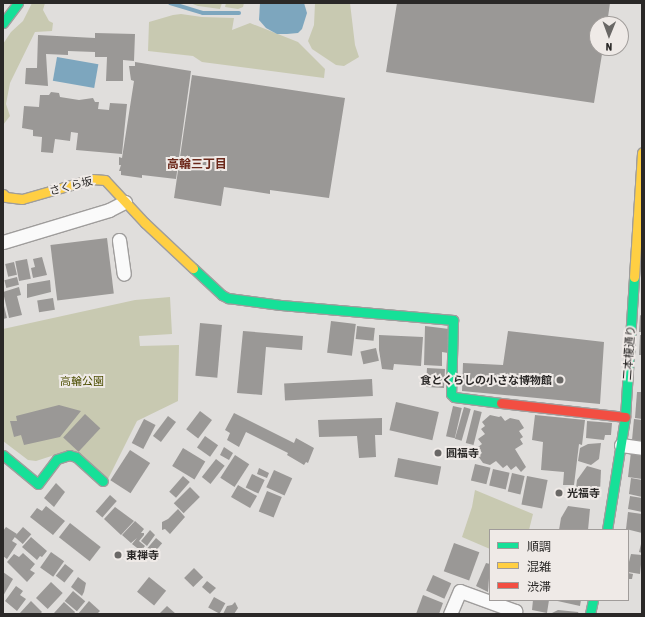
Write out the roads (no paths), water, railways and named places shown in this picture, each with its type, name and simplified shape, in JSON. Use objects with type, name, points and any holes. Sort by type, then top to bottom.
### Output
[{"type":"street","points":[[3,23],[18,3]]},
{"type":"street","name":"二本榎通り","points":[[607,529],[625,417],[638,291],[642,152]]},
{"type":"street","name":"さくら坂","points":[[3,194],[6,197],[22,199],[92,179],[105,180],[145,223],[222,296],[228,298],[342,311],[453,320],[450,389],[451,394],[454,397],[625,417]]},
{"type":"street","points":[[3,242],[109,210],[125,202]]},
{"type":"street","points":[[119,240],[124,274]]},
{"type":"street","points":[[621,445],[642,448]]},
{"type":"street","points":[[3,454],[38,484],[57,459],[69,455],[76,457],[103,481]]},
{"type":"street","points":[[450,614],[460,591],[515,610],[513,614]]},
{"type":"street","points":[[590,614],[593,601]]},
{"type":"water","points":[[260,3],[304,3],[307,13],[302,29],[298,33],[277,34],[266,28],[259,20]]},
{"type":"water","points":[[57,57],[98,64],[94,88],[53,81]]},
{"type":"waterway","points":[[170,3],[203,13],[239,13]]},
{"type":"place","name":"食とくらしの小さな博物館","points":[[560,380]]},
{"type":"place","name":"圓福寺","points":[[438,453]]},
{"type":"place","name":"光福寺","points":[[559,493]]},
{"type":"place","name":"東禅寺","points":[[118,555]]},
{"type":"district","name":"高輪三丁目","points":[[197,165]]},
{"type":"park label","name":"高輪公園","points":[[82,381]]}]
